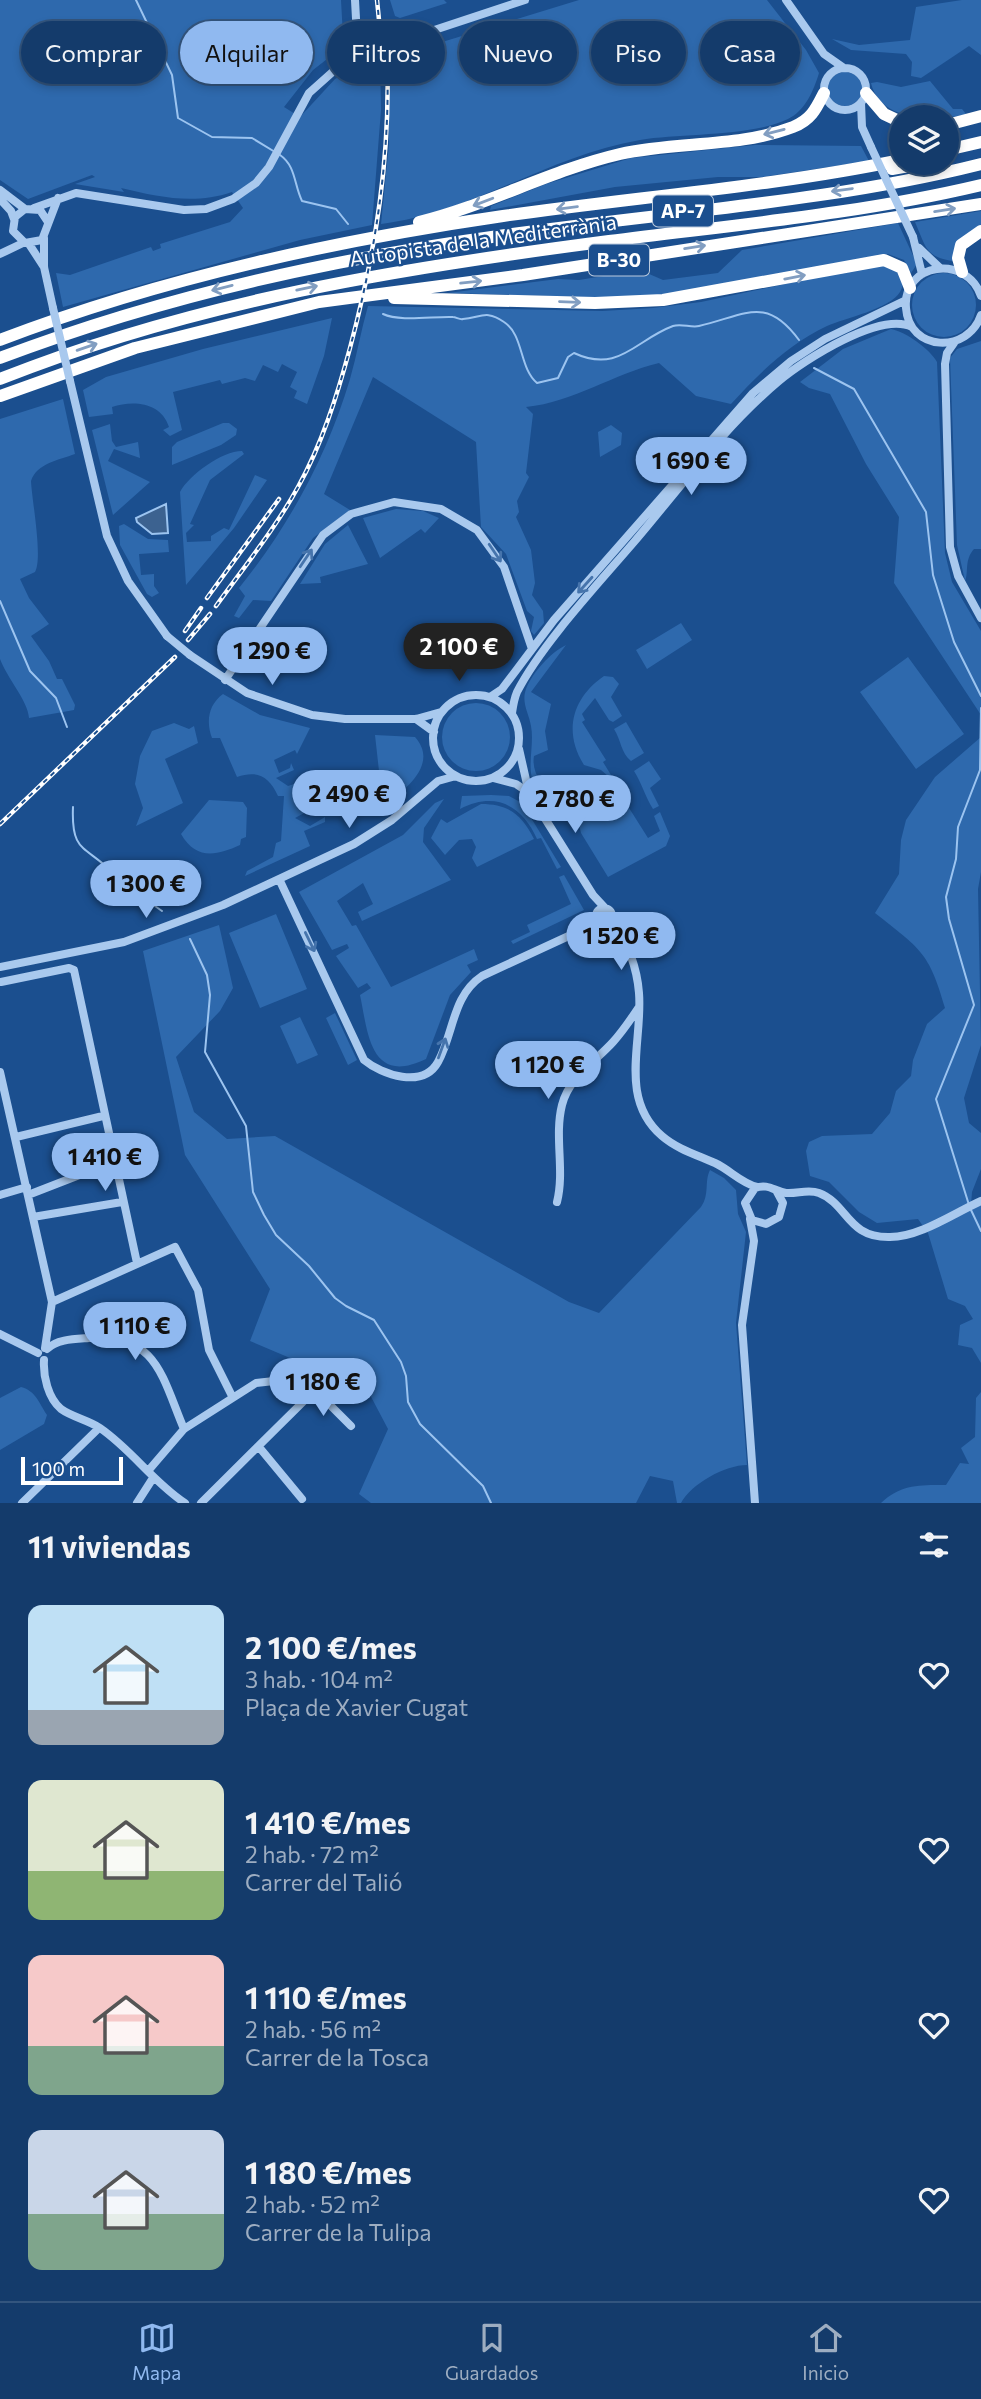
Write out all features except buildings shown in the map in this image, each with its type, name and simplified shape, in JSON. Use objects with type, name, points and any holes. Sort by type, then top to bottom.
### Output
[{"type":"highway","points":[[283,257],[451,214],[603,158],[645,149],[742,139],[785,130],[810,117],[824,93]]},
{"type":"highway","points":[[864,98],[889,116]]},
{"type":"highway","points":[[959,123],[981,118]]},
{"type":"highway","points":[[959,147],[981,142]]},
{"type":"highway","points":[[959,155],[981,150]]},
{"type":"highway","points":[[0,340],[36,326],[193,277],[283,257],[454,223],[738,187],[889,162]]},
{"type":"highway","name":"Autopista de la Mediterrània","points":[[0,358],[135,311],[266,277],[410,249],[890,183],[981,163]]},
{"type":"highway","points":[[587,224],[889,170]]},
{"type":"highway","name":"Autopista de la Mediterrània","points":[[0,379],[146,328],[212,309],[348,280],[483,258],[831,212],[981,186]]},
{"type":"highway","name":"B-30","points":[[0,402],[146,345],[258,315],[347,297],[523,275],[981,204]]},
{"type":"highway","points":[[966,275],[958,258],[961,245],[981,231]]},
{"type":"highway","points":[[258,315],[383,298],[460,297],[595,303],[663,300],[880,260],[894,262],[902,268],[908,294]]},
{"type":"highway","points":[[0,334],[36,326]]},
{"type":"highway","name":"B-30","points":[[0,396],[71,375]]},
{"type":"street","points":[[355,0],[356,21]]},
{"type":"street","points":[[445,26],[525,0]]},
{"type":"street","points":[[786,0],[824,54],[844,68],[861,75],[864,98],[862,127]]},
{"type":"street","points":[[824,54],[828,77],[824,93],[830,105],[845,111],[862,127],[915,241],[922,274]]},
{"type":"street","points":[[828,77],[844,68]]},
{"type":"street","points":[[14,219],[29,208],[82,193],[156,207],[206,209],[241,195],[263,175],[309,93],[327,76]]},
{"type":"street","points":[[845,111],[864,98]]},
{"type":"street","points":[[0,190],[29,208],[43,213],[48,222]]},
{"type":"street","points":[[58,198],[44,238],[44,267],[107,536],[128,581],[167,636],[225,680],[247,693],[312,715],[345,719],[416,719],[441,712],[463,697],[476,694],[490,697],[512,713],[519,729],[519,747],[529,793],[604,917],[617,931],[631,955],[639,1007],[636,1089],[639,1102],[652,1126],[670,1142],[757,1187],[812,1191],[824,1196],[857,1228],[870,1234],[890,1237],[913,1232],[981,1201]]},
{"type":"street","points":[[0,199],[11,211],[14,219],[13,231],[0,253]]},
{"type":"street","points":[[13,231],[44,267]]},
{"type":"street","points":[[0,253],[44,238]]},
{"type":"street","points":[[915,241],[940,268],[981,279]]},
{"type":"street","points":[[490,697],[502,689],[532,649],[753,393],[791,361],[825,339],[908,294],[922,274],[940,268]]},
{"type":"street","points":[[966,275],[981,296]]},
{"type":"street","points":[[908,294],[906,315],[912,327],[924,338],[935,343],[954,342],[968,335],[981,319]]},
{"type":"street","points":[[512,713],[517,692],[549,646],[614,565],[755,403],[789,373],[839,341],[893,323],[912,327]]},
{"type":"street","points":[[968,335],[981,336]]},
{"type":"street","points":[[954,342],[947,353],[945,364],[950,547],[958,576],[981,618]]},
{"type":"street","points":[[935,343],[945,364]]},
{"type":"street","points":[[225,680],[324,535],[351,514],[394,502],[441,509],[477,530],[504,567],[532,649]]},
{"type":"street","points":[[431,785],[439,760],[433,732],[441,712]]},
{"type":"street","points":[[416,719],[433,732]]},
{"type":"street","points":[[492,778],[508,767],[519,747]]},
{"type":"street","points":[[439,760],[456,776],[471,780],[492,778],[516,784],[529,793]]},
{"type":"street","points":[[0,966],[135,939],[280,881],[373,833],[431,785],[456,776]]},
{"type":"street","points":[[280,881],[364,1060],[389,1075],[407,1077],[422,1074],[437,1064],[461,997],[469,985],[491,971],[604,917]]},
{"type":"street","points":[[1,982],[69,968],[74,970],[103,1116],[137,1263]]},
{"type":"street","points":[[556,1202],[562,1182],[562,1104],[579,1074],[620,1034],[639,1007]]},
{"type":"street","points":[[620,1034],[637,1037]]},
{"type":"street","points":[[0,1072],[52,1302],[44,1352],[43,1379],[60,1408],[99,1428],[136,1457],[150,1475],[185,1503]]},
{"type":"street","points":[[16,1137],[103,1116]]},
{"type":"street","points":[[0,1195],[28,1191],[113,1162]]},
{"type":"street","points":[[738,1179],[746,1198],[746,1210],[754,1241],[742,1325],[755,1503]]},
{"type":"street","points":[[746,1198],[757,1187]]},
{"type":"street","points":[[776,1190],[783,1206]]},
{"type":"street","points":[[754,1241],[766,1224],[779,1217],[783,1206],[797,1192]]},
{"type":"street","points":[[33,1217],[122,1202]]},
{"type":"street","points":[[750,1219],[766,1224]]},
{"type":"street","points":[[52,1302],[176,1247],[198,1290],[209,1350],[232,1396]]},
{"type":"street","points":[[0,1334],[44,1352]]},
{"type":"street","points":[[44,1352],[56,1343],[93,1338],[121,1340],[142,1347],[159,1370],[184,1429]]},
{"type":"street","points":[[137,1503],[150,1475],[184,1429],[256,1383],[292,1379],[315,1390],[351,1426]]},
{"type":"street","points":[[201,1503],[315,1390]]},
{"type":"street","points":[[29,1501],[99,1428]]},
{"type":"street","points":[[259,1447],[302,1499]]},
{"type":"shaded area","points":[[0,0],[341,0],[342,21],[327,21],[327,59],[313,70],[313,21],[180,21],[180,84],[302,84],[284,107],[300,117],[330,84],[381,84],[372,225],[300,240],[63,307],[56,273],[70,275],[151,247],[153,251],[161,248],[160,244],[230,222],[243,208],[232,192],[190,199],[75,184],[95,177],[92,175],[28,199],[0,180]]},
{"type":"shaded area","points":[[390,0],[444,0],[447,3],[400,18],[395,16]]},
{"type":"shaded area","points":[[579,0],[767,0],[783,21],[700,21],[700,84],[800,84],[800,42],[819,73],[808,99],[799,111],[773,125],[736,132],[640,140],[607,147],[447,208],[415,218],[381,224],[389,144],[388,84],[445,84],[445,41],[459,37],[459,84],[577,84],[577,21],[511,21]]},
{"type":"shaded area","points":[[981,0],[981,55],[969,46],[921,78],[911,76],[912,62],[906,54],[851,50],[832,39],[859,45],[910,40],[916,7]]},
{"type":"shaded area","points":[[845,72],[857,77],[862,89],[857,101],[845,106],[833,101],[828,89],[833,77]]},
{"type":"shaded area","points":[[930,81],[950,105],[889,105],[889,107],[876,96],[871,83],[901,87]]},
{"type":"shaded area","points":[[959,109],[962,109],[966,114],[959,116]]},
{"type":"shaded area","points":[[755,145],[861,146],[869,161],[762,177],[718,177],[615,187],[490,210],[491,206],[546,184],[631,158]]},
{"type":"shaded area","points":[[981,211],[981,225],[956,243],[953,261],[937,257],[928,249],[915,222]]},
{"type":"shaded area","points":[[898,223],[917,264],[911,273],[904,260],[888,254],[693,292],[617,298],[448,293],[558,279],[579,280],[640,270],[663,280],[718,273],[742,250]]},
{"type":"shaded area","points":[[879,264],[894,270],[903,281],[903,286],[895,298],[877,308],[827,326],[800,341],[764,370],[731,404],[696,396],[659,363],[561,400],[526,407],[533,414],[526,473],[529,477],[517,501],[519,512],[516,517],[531,550],[535,583],[532,595],[543,611],[544,623],[534,635],[531,631],[534,617],[527,611],[506,554],[481,527],[476,442],[373,377],[324,494],[350,510],[313,538],[271,601],[253,600],[239,618],[234,616],[245,596],[239,588],[290,515],[318,463],[341,408],[368,306],[602,311],[653,308],[701,302]]},
{"type":"shaded area","points":[[938,273],[950,273],[967,282],[974,293],[974,317],[967,328],[950,337],[938,337],[926,332],[917,323],[912,311],[912,299],[917,287],[926,278]]},
{"type":"shaded area","points":[[332,318],[324,356],[307,404],[294,398],[297,391],[290,387],[297,372],[282,364],[278,372],[263,365],[255,381],[245,378],[222,384],[220,380],[173,392],[182,430],[170,436],[163,430],[169,427],[160,412],[145,405],[120,405],[112,407],[113,414],[89,417],[83,390],[106,377],[203,349]]},
{"type":"shaded area","points":[[891,329],[917,342],[937,362],[945,553],[952,582],[981,631],[981,715],[894,583],[899,517],[866,464],[830,394],[809,388],[800,382],[843,349]]},
{"type":"shaded area","points":[[981,341],[981,549],[974,549],[971,553],[965,581],[957,545],[950,358],[957,349]]},
{"type":"shaded area","points":[[63,399],[75,454],[43,466],[31,481],[38,542],[37,565],[35,572],[20,579],[29,598],[49,624],[31,636],[49,661],[57,679],[62,679],[75,705],[74,710],[29,718],[25,704],[0,659],[0,419]]},
{"type":"shaded area","points":[[229,423],[237,429],[236,435],[221,445],[172,465],[172,447],[177,442]]},
{"type":"shaded area","points":[[110,424],[112,441],[116,447],[138,442],[140,458],[114,449],[108,461],[150,482],[113,515],[92,430]]},
{"type":"shaded area","points":[[611,425],[622,433],[621,445],[600,457],[598,432]]},
{"type":"shaded area","points":[[242,451],[244,454],[210,480],[190,524],[194,525],[186,533],[187,542],[211,541],[211,536],[224,528],[229,530],[255,475],[267,480],[234,528],[186,585],[180,492],[191,478],[216,459]]},
{"type":"shaded area","points":[[166,504],[168,533],[152,534],[137,522],[136,518]]},
{"type":"shaded area","points":[[396,509],[423,511],[439,518],[425,533],[421,529],[380,558],[363,518]]},
{"type":"shaded area","points":[[124,524],[148,539],[168,540],[169,552],[139,554],[141,575],[154,574],[154,586],[159,593],[152,597],[147,594],[120,545],[119,526]]},
{"type":"shaded area","points":[[348,525],[368,564],[320,577],[321,583],[300,584],[325,544]]},
{"type":"shaded area","points":[[681,623],[692,640],[647,669],[636,650]]},
{"type":"shaded area","points":[[566,645],[531,692],[551,704],[545,731],[548,750],[534,756],[534,768],[552,799],[535,786],[532,777],[532,736],[525,694],[533,676],[543,664]]},
{"type":"shaded area","points":[[908,657],[964,734],[916,769],[860,692]]},
{"type":"shaded area","points":[[604,676],[613,677],[619,684],[611,697],[622,716],[613,722],[609,720],[595,698],[582,714],[585,720],[582,722],[606,760],[603,762],[611,775],[609,777],[601,770],[584,765],[574,740],[573,728],[578,705],[584,695]]},
{"type":"shaded area","points":[[223,694],[260,715],[310,728],[297,754],[295,750],[274,760],[279,773],[290,768],[291,763],[294,770],[276,778],[288,786],[294,784],[308,811],[295,818],[310,826],[325,817],[325,822],[304,831],[310,846],[245,876],[247,871],[273,857],[276,843],[281,841],[284,796],[278,796],[262,776],[251,774],[237,777],[220,738],[212,738],[209,726],[211,709]]},
{"type":"shaded area","points":[[469,703],[483,703],[495,708],[505,718],[510,737],[505,756],[495,766],[483,771],[469,771],[457,766],[447,756],[442,744],[442,730],[447,718],[457,708]]},
{"type":"shaded area","points":[[626,722],[644,753],[631,761],[614,729]]},
{"type":"shaded area","points":[[174,723],[189,729],[194,726],[198,743],[165,759],[183,803],[136,826],[143,808],[135,784],[140,756],[152,731]]},
{"type":"shaded area","points":[[375,735],[415,737],[422,747],[423,758],[416,776],[383,807]]},
{"type":"shaded area","points":[[981,737],[981,872],[978,889],[981,1045],[964,1098],[969,1123],[981,1133],[981,1169],[972,1192],[971,1205],[981,1205],[981,1363],[972,1348],[958,1345],[960,1325],[973,1319],[965,1306],[948,1299],[928,1233],[918,1219],[877,1223],[859,1212],[829,1182],[810,1176],[806,1151],[809,1142],[822,1136],[872,1134],[890,1113],[896,1091],[911,1076],[913,1060],[927,1024],[945,1008],[928,962],[913,944],[875,913],[899,874],[901,840],[906,820],[935,777]]},
{"type":"shaded area","points":[[649,761],[661,779],[650,788],[659,806],[653,809],[634,771]]},
{"type":"shaded area","points":[[592,778],[601,782],[605,791],[601,800],[592,804],[583,800],[579,791],[583,782]]},
{"type":"shaded area","points":[[612,781],[648,838],[660,831],[654,816],[660,812],[670,836],[666,846],[608,877],[581,833],[579,825],[585,813],[599,811],[612,800]]},
{"type":"shaded area","points":[[462,796],[509,796],[522,803],[561,867],[557,869],[541,838],[537,839],[524,817],[506,804],[485,801],[460,809]]},
{"type":"shaded area","points":[[444,799],[424,828],[423,842],[451,880],[362,921],[358,912],[373,904],[363,883],[337,901],[352,926],[356,925],[391,987],[474,949],[478,960],[467,965],[471,972],[450,995],[426,1059],[407,1066],[393,1066],[383,1061],[375,1051],[366,1025],[360,995],[371,988],[367,983],[358,988],[336,956],[349,948],[347,944],[332,950],[299,892],[403,835],[435,803]]},
{"type":"shaded area","points":[[209,800],[243,802],[247,808],[246,837],[241,839],[240,845],[223,852],[200,852],[181,834]]},
{"type":"shaded area","points":[[481,804],[499,806],[514,813],[525,823],[534,839],[477,867],[472,858],[476,847],[472,839],[459,840],[445,855],[431,838],[441,819],[447,823]]},
{"type":"shaded area","points":[[564,875],[584,910],[513,944],[511,941],[530,932],[527,925],[571,904],[559,877]]},
{"type":"shaded area","points":[[276,914],[307,989],[260,1008],[229,933]]},
{"type":"shaded area","points":[[219,925],[233,988],[220,1011],[176,1057],[194,1112],[227,1139],[275,1136],[569,1302],[599,1313],[701,1207],[710,1170],[724,1178],[736,1190],[738,1214],[746,1232],[736,1323],[747,1465],[729,1468],[710,1477],[692,1489],[681,1503],[677,1503],[673,1481],[650,1476],[636,1503],[371,1503],[359,1494],[388,1429],[368,1391],[250,1341],[270,1289],[185,1155],[143,951]]},
{"type":"shaded area","points":[[335,1013],[357,1060],[348,1065],[326,1018]]},
{"type":"shaded area","points":[[300,1017],[318,1055],[297,1064],[280,1026]]},
{"type":"shaded area","points":[[21,1387],[34,1394],[39,1402],[47,1415],[44,1424],[0,1450],[0,1398]]},
{"type":"shaded area","points":[[981,1392],[981,1503],[881,1503],[904,1489],[946,1485],[960,1463],[969,1464],[961,1448],[975,1437],[976,1398]]},
{"type":"waterway","points":[[136,0],[172,75],[178,118],[212,137],[252,138],[275,152]]},
{"type":"waterway","points":[[280,155],[292,170],[302,201],[336,209],[348,224]]},
{"type":"waterway","points":[[383,314],[408,318],[462,319],[483,315],[498,318],[515,335],[527,369],[537,383],[558,378],[568,357],[574,353],[603,360],[626,353],[673,326],[699,326],[754,312],[776,317],[799,340]]},
{"type":"waterway","points":[[814,368],[854,389],[926,512],[933,575],[954,642],[981,696]]},
{"type":"waterway","points":[[0,601],[30,671],[56,698],[67,727]]},
{"type":"waterway","points":[[969,1205],[936,1099],[974,1005],[949,919],[946,897],[956,859],[958,827],[980,770],[981,708]]},
{"type":"waterway","points":[[73,807],[74,833],[82,847],[114,874],[128,895],[145,899],[162,911]]},
{"type":"waterway","points":[[190,939],[207,975],[210,995],[205,1052],[246,1126],[253,1192],[264,1215],[276,1235],[309,1266],[335,1298],[374,1320],[401,1362],[406,1376],[408,1402],[420,1424],[483,1486],[491,1503]]},
{"type":"waterway","points":[[971,1210],[981,1231]]},
{"type":"railway","points":[[377,0],[379,21]]},
{"type":"railway","points":[[216,606],[269,533],[307,471],[340,384],[367,275],[380,202],[387,129],[388,84]]},
{"type":"railway","points":[[207,598],[279,499]]},
{"type":"railway","points":[[185,631],[201,608]]},
{"type":"railway","points":[[188,640],[210,614]]},
{"type":"railway","points":[[0,824],[175,657]]}]
